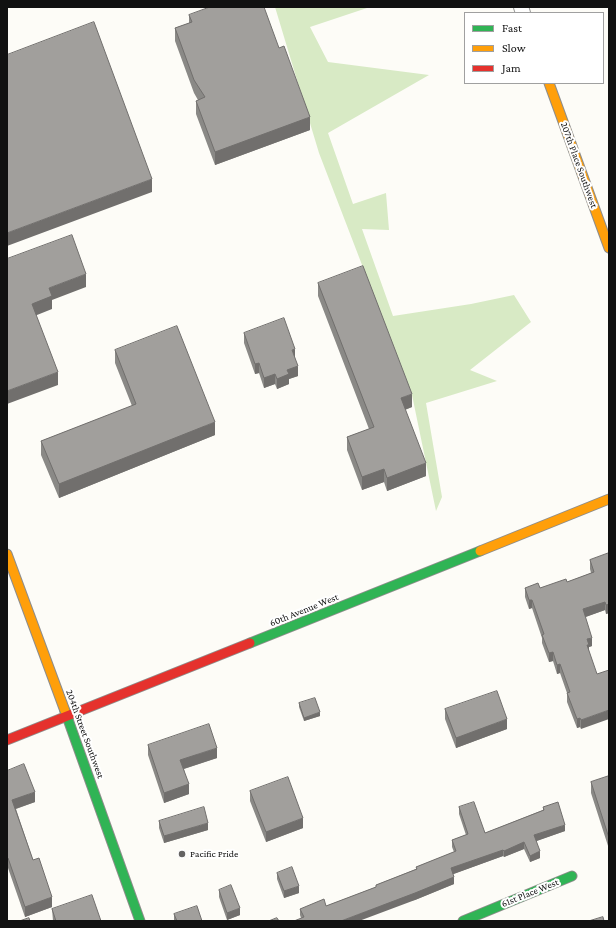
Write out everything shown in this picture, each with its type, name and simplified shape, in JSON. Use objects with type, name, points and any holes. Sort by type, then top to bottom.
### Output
[{"type":"street","name":"207th Place Southwest","points":[[548,84],[609,248]]},
{"type":"street","name":"60th Avenue West","points":[[7,740],[609,499]]},
{"type":"street","name":"204th Street Southwest","points":[[7,554],[140,921]]},
{"type":"street","name":"61st Place West","points":[[462,921],[490,916],[572,876]]},
{"type":"green space","points":[[275,7],[370,7],[310,27],[328,62],[429,75],[328,133],[353,204],[386,193],[389,230],[362,229],[393,316],[471,304],[514,295],[531,322],[470,370],[497,381],[426,403],[442,497],[436,511],[412,395],[319,153]]},
{"type":"building","points":[[210,7],[264,7],[279,48],[284,46],[310,117],[215,152],[196,101],[205,97],[194,80],[175,28],[192,22],[189,15]]},
{"type":"building","points":[[94,22],[152,179],[7,233],[7,55]]},
{"type":"building","points":[[72,235],[86,274],[49,288],[52,296],[32,304],[58,372],[7,391],[7,259]]},
{"type":"building","points":[[363,266],[412,394],[401,398],[426,463],[387,478],[384,469],[362,477],[347,437],[374,427],[318,283]]},
{"type":"building","points":[[284,318],[295,349],[292,350],[298,366],[287,370],[289,374],[277,379],[275,374],[264,378],[259,363],[255,364],[244,333]]},
{"type":"building","points":[[177,326],[215,422],[59,484],[41,441],[136,404],[115,350]]},
{"type":"building","points":[[609,553],[609,604],[606,605],[605,602],[583,609],[592,638],[587,639],[589,645],[587,645],[597,674],[609,670],[609,710],[581,720],[580,718],[577,719],[567,693],[570,692],[560,664],[557,665],[553,652],[549,653],[532,600],[529,600],[525,588],[538,583],[540,588],[566,579],[567,582],[594,572],[590,560]]},
{"type":"building","points":[[497,691],[507,719],[456,738],[445,709]]},
{"type":"building","points":[[315,698],[320,712],[304,718],[299,703]]},
{"type":"building","points":[[209,724],[217,748],[180,760],[189,784],[164,793],[148,745]]},
{"type":"building","points":[[24,764],[35,792],[12,800],[33,860],[39,858],[52,897],[25,907],[7,858],[7,771]]},
{"type":"building","points":[[609,776],[609,838],[591,782]]},
{"type":"building","points":[[288,777],[303,818],[266,832],[250,791]]},
{"type":"building","points":[[474,802],[485,833],[544,810],[543,807],[558,802],[565,825],[534,835],[540,851],[530,856],[524,842],[504,851],[503,850],[451,868],[454,877],[341,921],[294,921],[304,917],[300,909],[324,899],[326,906],[376,887],[376,885],[417,869],[416,867],[456,851],[452,840],[468,834],[459,807]]},
{"type":"building","points":[[204,807],[208,823],[164,836],[159,821]]},
{"type":"building","points":[[292,867],[299,886],[284,891],[277,873]]},
{"type":"building","points":[[231,885],[240,908],[227,913],[219,890]]},
{"type":"building","points":[[92,895],[101,921],[56,921],[52,909]]},
{"type":"building","points":[[197,906],[202,921],[177,921],[174,914]]},
{"type":"building","points":[[603,917],[604,921],[589,921]]},
{"type":"building","points":[[29,918],[30,921],[20,921]]},
{"type":"building","points":[[277,918],[279,921],[269,921]]},
{"type":"traffic: fast","points":[[250,643],[480,551]]},
{"type":"traffic: fast","points":[[65,711],[140,921]]},
{"type":"traffic: fast","points":[[463,921],[572,876]]},
{"type":"traffic: slow","points":[[549,84],[609,248]]},
{"type":"traffic: slow","points":[[480,551],[609,499]]},
{"type":"traffic: slow","points":[[7,554],[65,711]]},
{"type":"traffic: jam","points":[[7,740],[250,643]]},
{"type":"place","name":"Pacific Pride","points":[[182,854]]}]
